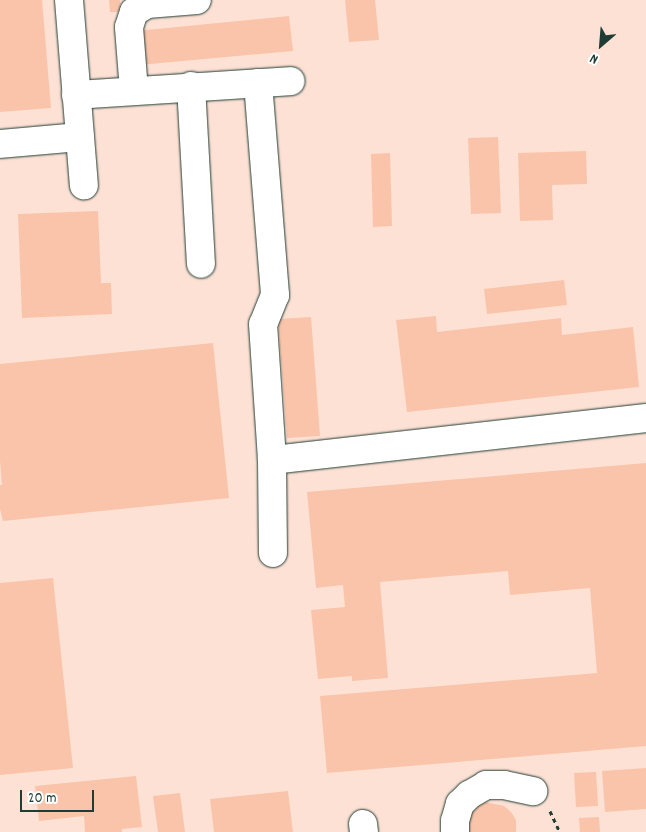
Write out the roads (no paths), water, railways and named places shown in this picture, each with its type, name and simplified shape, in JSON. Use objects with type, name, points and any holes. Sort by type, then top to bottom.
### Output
[{"type":"lane","points":[[69,0],[84,185]]},
{"type":"lane","points":[[134,90],[129,26],[134,12],[147,4],[197,0]]},
{"type":"lane","points":[[76,95],[191,86],[291,81]]},
{"type":"lane","points":[[258,83],[275,295],[263,324],[272,460],[273,553]]},
{"type":"lane","points":[[191,86],[201,264]]},
{"type":"lane","points":[[0,144],[80,137]]},
{"type":"lane","points":[[272,460],[646,418]]},
{"type":"lane","points":[[455,832],[455,821],[460,804],[469,795],[486,785],[504,784],[533,791]]}]
